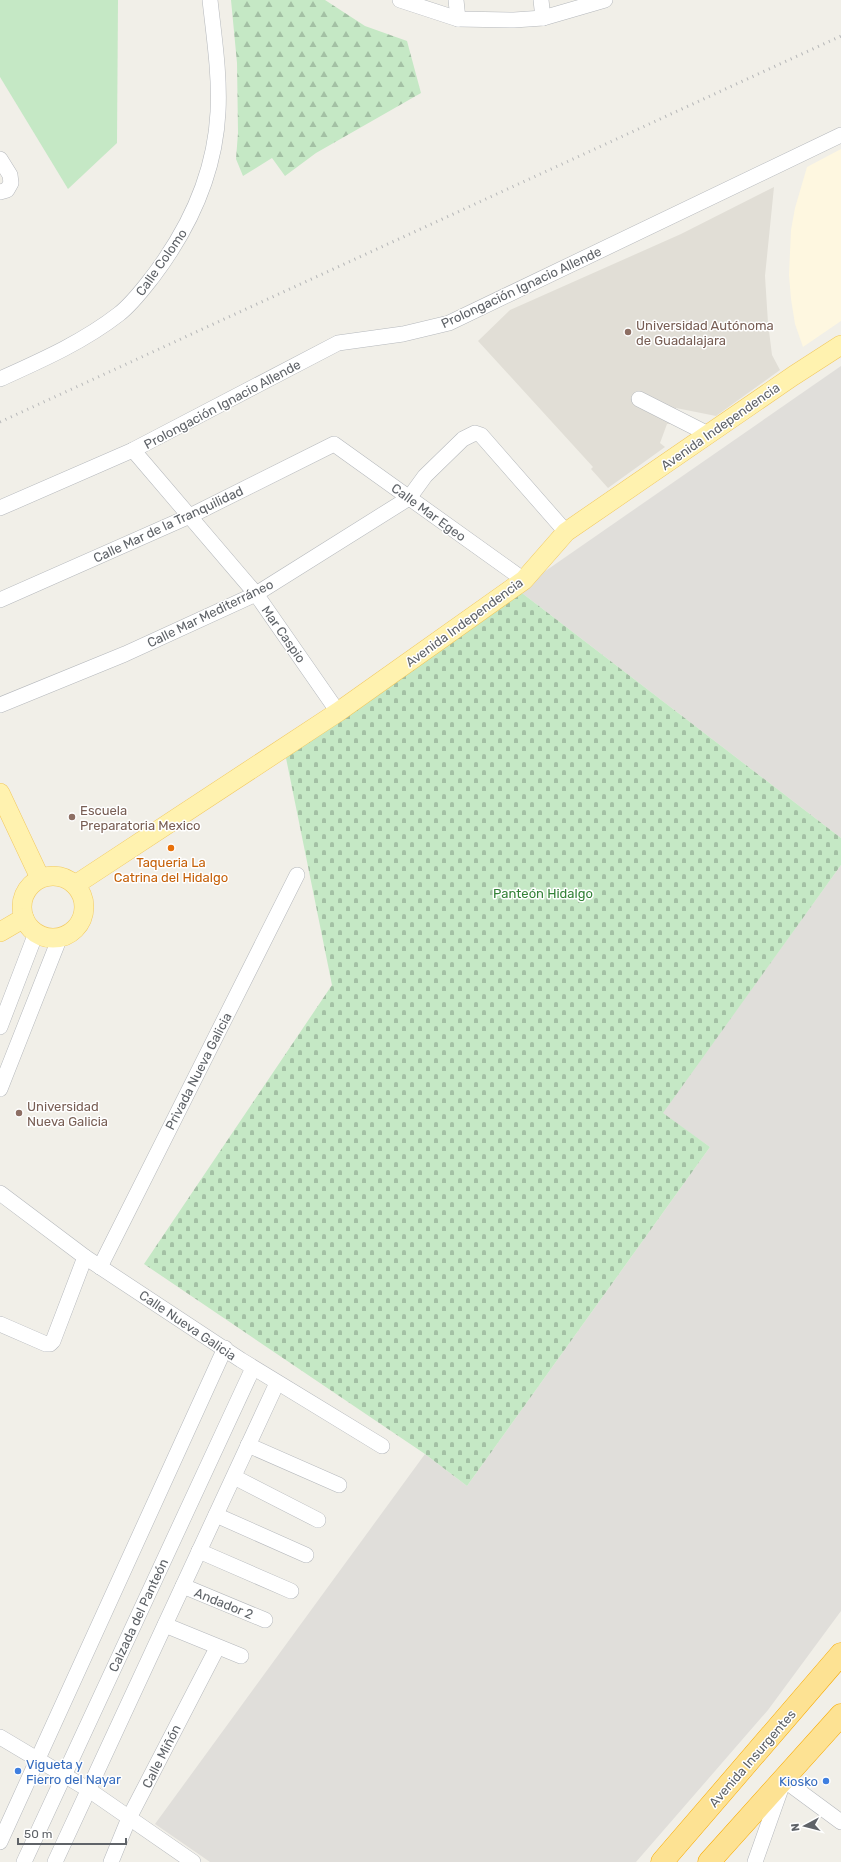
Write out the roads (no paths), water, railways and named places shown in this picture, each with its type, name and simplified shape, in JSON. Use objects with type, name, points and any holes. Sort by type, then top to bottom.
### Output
[{"type":"highway","name":"Avenida Insurgentes","points":[[662,1862],[841,1654]]},
{"type":"highway","points":[[709,1862],[841,1715]]},
{"type":"main road","name":"Avenida Independencia","points":[[75,885],[338,712],[524,580],[566,532],[708,434],[841,346]]},
{"type":"main road","points":[[0,793],[40,878]]},
{"type":"main road","points":[[50,876],[59,876],[68,879],[75,885],[81,892],[84,902],[84,911],[76,928],[69,934],[60,937],[50,938],[36,933],[28,925],[24,918],[22,908],[26,890],[32,883],[40,878],[50,876]]},
{"type":"main road","points":[[0,932],[24,918]]},
{"type":"street","name":"Calle Colomo","points":[[0,379],[78,342],[120,313],[138,296],[170,254],[184,230],[203,188],[210,167],[217,126],[218,111],[216,58],[210,0]]},
{"type":"street","points":[[400,0],[458,19],[514,20],[543,18],[605,0]]},
{"type":"street","points":[[456,0],[458,19]]},
{"type":"street","points":[[541,0],[543,18]]},
{"type":"street","name":"Prolongación Ignacio Allende","points":[[0,508],[133,450],[338,343],[403,334],[449,323],[841,136]]},
{"type":"street","points":[[0,159],[10,175],[12,184],[7,190],[0,192]]},
{"type":"street","points":[[639,399],[708,434]]},
{"type":"street","points":[[409,498],[425,476],[463,439],[475,433],[481,435],[566,532]]},
{"type":"street","name":"Calle Mar Egeo","points":[[334,444],[524,580]]},
{"type":"street","name":"Calle Mar de la Tranquilidad","points":[[0,600],[190,516],[334,444]]},
{"type":"street","name":"Mar Caspio","points":[[133,450],[256,594],[338,712]]},
{"type":"street","name":"Calle Mar Mediterráneo","points":[[0,705],[125,654],[256,594],[409,498]]},
{"type":"street","name":"Privada Nueva Galicia","points":[[100,1267],[297,875]]},
{"type":"street","points":[[0,1027],[36,933]]},
{"type":"street","points":[[0,1089],[60,937]]},
{"type":"street","name":"Calle Nueva Galicia","points":[[0,1193],[100,1267],[225,1348],[253,1368],[382,1446]]},
{"type":"street","points":[[0,1324],[46,1344],[50,1344],[53,1341],[85,1256]]},
{"type":"street","points":[[0,1842],[36,1759],[225,1348]]},
{"type":"street","name":"Calzada del Panteón","points":[[24,1862],[253,1368]]},
{"type":"street","points":[[55,1862],[277,1383]]},
{"type":"street","points":[[248,1446],[339,1485]]},
{"type":"street","points":[[234,1477],[318,1520]]},
{"type":"street","points":[[216,1515],[306,1555]]},
{"type":"street","points":[[199,1551],[291,1591]]},
{"type":"street","name":"Andador 2","points":[[183,1586],[265,1620]]},
{"type":"street","points":[[165,1624],[241,1656]]},
{"type":"street","name":"Calle Miñón","points":[[111,1862],[129,1818],[215,1652]]},
{"type":"street","points":[[0,1737],[88,1790],[193,1862]]},
{"type":"street","points":[[755,1862],[784,1780],[841,1822]]},
{"type":"railway","points":[[0,422],[841,36]]},
{"type":"place","name":"Universidad Autónoma de Guadalajara","points":[[628,332]]},
{"type":"place","name":"Escuela Preparatoria Mexico","points":[[72,817]]},
{"type":"place","name":"Taqueria La Catrina del Hidalgo","points":[[171,848]]},
{"type":"place","name":"Universidad Nueva Galicia","points":[[19,1113]]},
{"type":"place","name":"Vigueta y Fierro del Nayar","points":[[18,1771]]},
{"type":"place","name":"Kiosko","points":[[826,1781]]},
{"type":"park label","name":"Panteón Hidalgo","points":[[543,893]]}]
